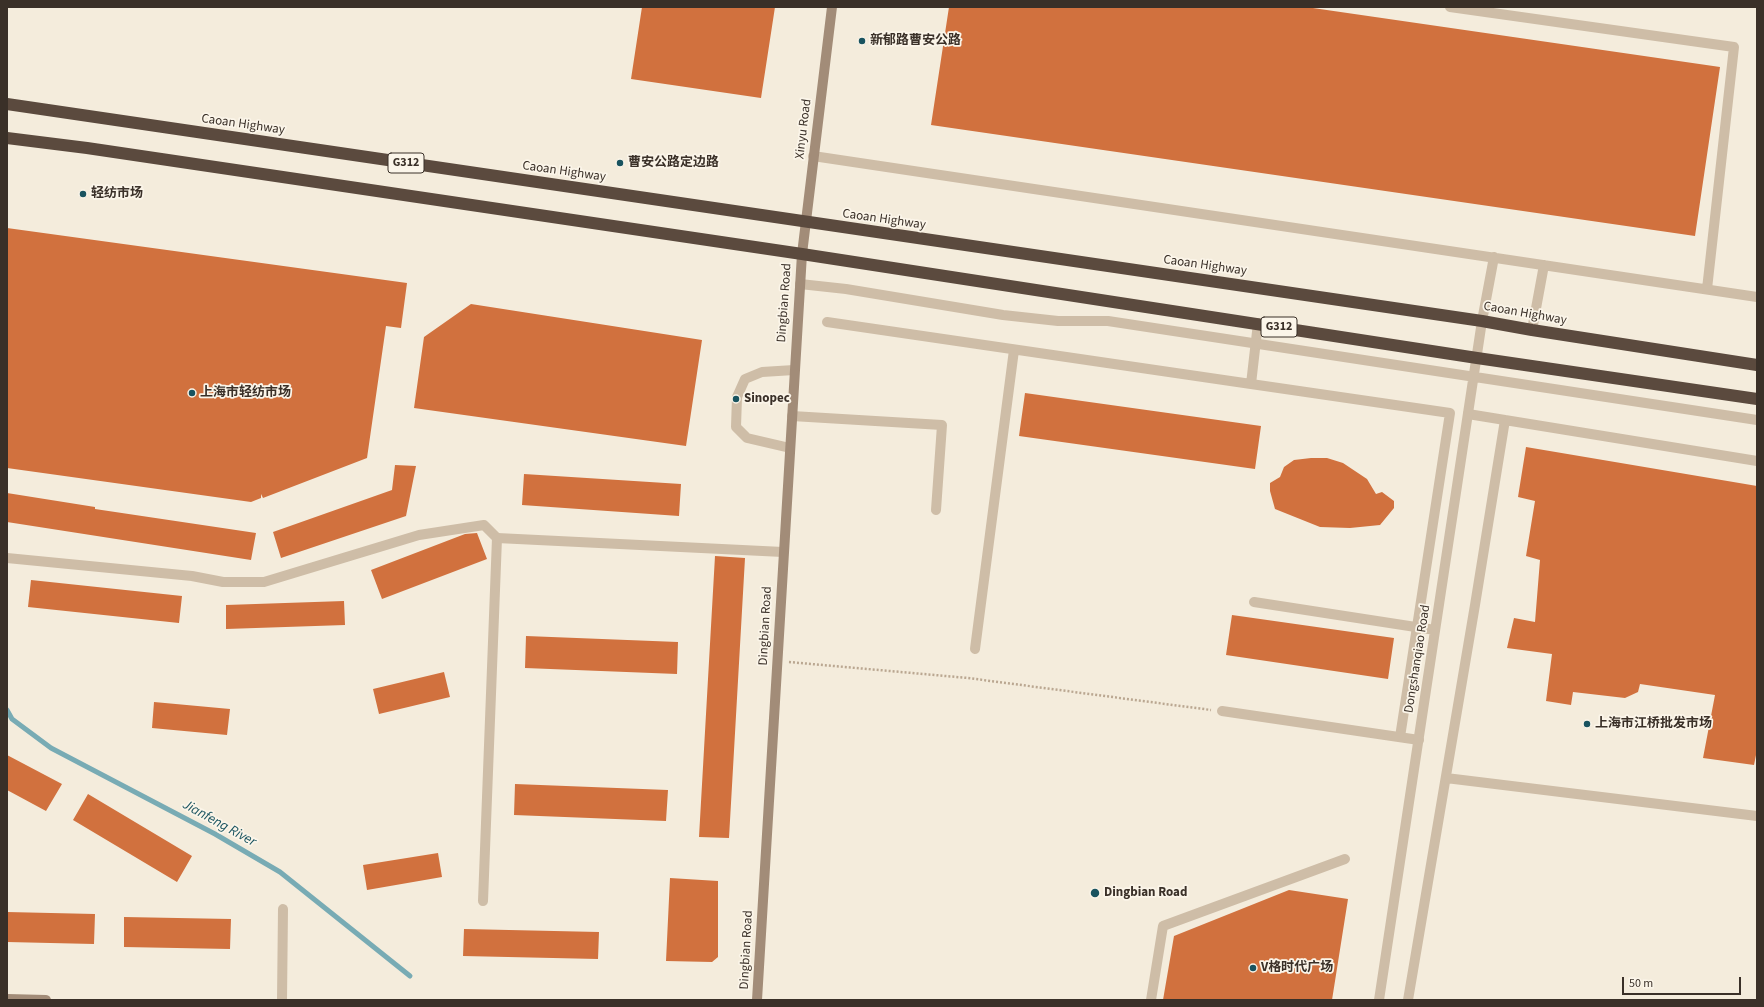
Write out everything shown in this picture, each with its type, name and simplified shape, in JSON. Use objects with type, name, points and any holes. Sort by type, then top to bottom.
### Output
[{"type":"highway","name":"Caoan Highway","points":[[7,104],[1482,321],[1757,365]]},
{"type":"highway","name":"G312","points":[[7,138],[87,148],[802,254],[1258,323],[1477,358],[1757,399]]},
{"type":"street","name":"Xinyu Road","points":[[802,254],[832,7]]},
{"type":"street","points":[[1450,7],[1734,47],[1707,290]]},
{"type":"street","points":[[813,156],[1757,297]]},
{"type":"street","name":"Dingbian Road","points":[[757,1000],[802,254]]},
{"type":"street","name":"Dongshanqiao Road","points":[[1379,1000],[1482,321],[1494,257]]},
{"type":"street","points":[[1532,330],[1544,265]]},
{"type":"street","points":[[800,284],[846,289],[1003,315],[1058,320],[1108,321],[1757,420]]},
{"type":"street","points":[[827,322],[1450,413],[1400,737]]},
{"type":"street","points":[[1251,384],[1258,323]]},
{"type":"street","points":[[975,649],[1014,350]]},
{"type":"street","points":[[790,448],[747,438],[736,427],[736,412],[737,397],[745,379],[762,372],[794,370]]},
{"type":"street","points":[[1468,414],[1757,461]]},
{"type":"street","points":[[792,416],[942,425],[936,510]]},
{"type":"street","points":[[1408,1000],[1505,420]]},
{"type":"street","points":[[7,558],[192,576],[222,582],[264,582],[419,535],[484,525],[497,538],[783,552]]},
{"type":"street","points":[[483,901],[497,538]]},
{"type":"street","points":[[1254,602],[1435,630]]},
{"type":"street","points":[[1222,711],[1419,740]]},
{"type":"street","points":[[1446,778],[1757,816]]},
{"type":"street","points":[[1151,1000],[1164,926],[1345,859]]},
{"type":"street","points":[[282,909],[282,1000]]},
{"type":"street","points":[[12,999],[46,1000]]},
{"type":"path","points":[[777,661],[968,678],[1222,711]]},
{"type":"building","points":[[642,7],[775,7],[761,98],[631,79]]},
{"type":"building","points":[[949,7],[1306,7],[1720,67],[1695,236],[931,125]]},
{"type":"building","name":"上海市轻纺市场","points":[[7,228],[407,283],[401,328],[386,326],[367,458],[263,498],[261,494],[261,498],[251,502],[7,468]]},
{"type":"building","points":[[471,304],[702,340],[686,446],[414,408],[424,337]]},
{"type":"building","points":[[1025,393],[1261,426],[1255,469],[1019,436]]},
{"type":"building","points":[[1526,447],[1757,486],[1757,750],[1754,765],[1703,758],[1715,695],[1640,684],[1638,692],[1625,698],[1573,692],[1571,705],[1546,701],[1552,654],[1507,648],[1514,618],[1535,622],[1540,560],[1526,556],[1535,501],[1518,497]]},
{"type":"building","points":[[1327,458],[1343,463],[1367,479],[1376,494],[1382,492],[1394,501],[1394,508],[1380,525],[1350,528],[1320,527],[1275,509],[1270,491],[1270,483],[1280,477],[1284,467],[1294,460]]},
{"type":"building","points":[[395,465],[416,466],[406,516],[281,558],[273,532],[392,490]]},
{"type":"building","points":[[524,474],[681,484],[679,516],[522,505]]},
{"type":"building","points":[[7,493],[95,507],[95,509],[256,533],[251,560],[7,522]]},
{"type":"building","points":[[477,533],[487,559],[382,599],[371,570],[465,534]]},
{"type":"building","points":[[715,556],[745,558],[729,838],[699,837]]},
{"type":"building","points":[[31,580],[182,596],[179,623],[28,607]]},
{"type":"building","points":[[344,601],[345,625],[226,629],[226,605]]},
{"type":"building","points":[[1232,615],[1394,638],[1388,679],[1226,655]]},
{"type":"building","points":[[526,636],[678,642],[677,674],[525,668]]},
{"type":"building","points":[[444,672],[450,697],[379,714],[373,689]]},
{"type":"building","points":[[154,702],[230,709],[227,735],[152,728]]},
{"type":"building","points":[[7,755],[62,784],[46,811],[7,790]]},
{"type":"building","points":[[515,784],[668,790],[666,821],[514,815]]},
{"type":"building","points":[[88,794],[192,856],[177,882],[73,820]]},
{"type":"building","points":[[438,853],[442,877],[367,890],[363,865]]},
{"type":"building","points":[[670,878],[718,881],[718,957],[712,962],[666,961]]},
{"type":"building","name":"V格时代广场","points":[[1289,890],[1348,899],[1332,1000],[1163,1000],[1174,936]]},
{"type":"building","points":[[7,912],[95,914],[94,944],[7,942]]},
{"type":"building","points":[[124,917],[231,919],[230,949],[124,947]]},
{"type":"building","points":[[464,929],[599,932],[598,959],[463,956]]},
{"type":"waterway","name":"Jianfeng River","points":[[7,710],[12,719],[51,748],[215,834],[280,872],[410,976]]},
{"type":"place","name":"新郁路曹安公路","points":[[862,41]]},
{"type":"place","name":"曹安公路定边路","points":[[620,163]]},
{"type":"place","name":"轻纺市场","points":[[83,194]]},
{"type":"place","name":"上海市轻纺市场","points":[[192,393]]},
{"type":"place","name":"Sinopec","points":[[736,399]]},
{"type":"place","name":"上海市江桥批发市场","points":[[1587,724]]},
{"type":"place","name":"Dingbian Road","points":[[1095,893]]},
{"type":"place","name":"V格时代广场","points":[[1253,968]]}]
